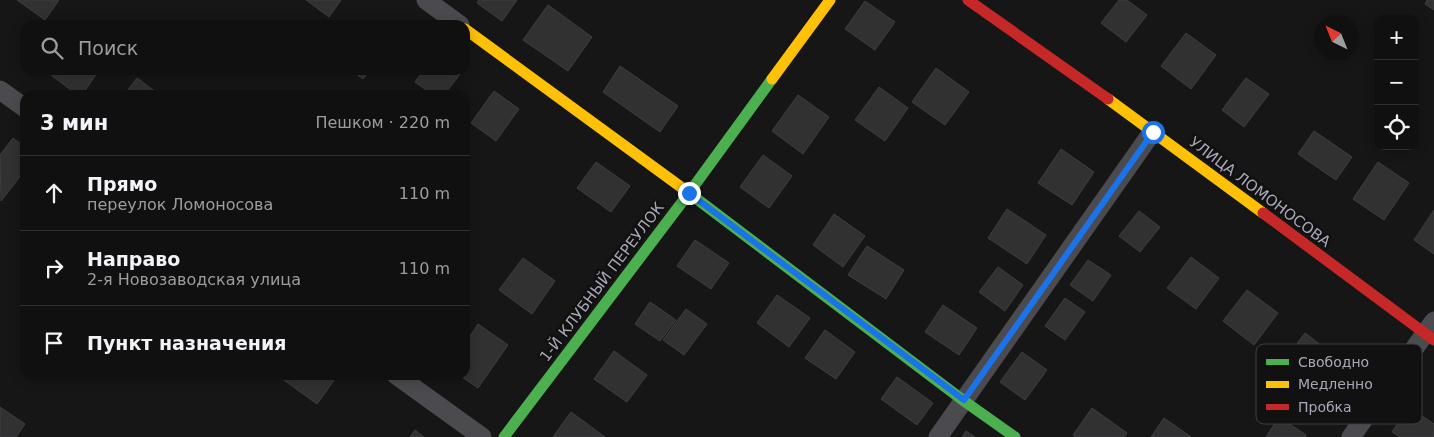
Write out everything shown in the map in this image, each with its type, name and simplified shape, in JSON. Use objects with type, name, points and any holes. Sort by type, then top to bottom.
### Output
[{"type":"street","points":[[426,0],[453,20]]},
{"type":"street","name":"1-Й КЛУБНЫЙ ПЕРЕУЛОК","points":[[504,437],[689,193],[830,0]]},
{"type":"street","name":"УЛИЦА ЛОМОНОСОВА","points":[[968,0],[1431,331]]},
{"type":"street","points":[[470,32],[1015,437]]},
{"type":"street","points":[[0,90],[20,104]]},
{"type":"street","points":[[938,437],[1153,132]]},
{"type":"street","points":[[1421,344],[1431,331]]},
{"type":"street","points":[[403,380],[482,437]]},
{"type":"street","points":[[1351,437],[1361,424]]},
{"type":"building","points":[[17,0],[59,0],[45,20]]},
{"type":"building","points":[[306,0],[341,0],[329,17]]},
{"type":"building","points":[[479,0],[517,0],[502,21],[477,3]]},
{"type":"building","points":[[1119,0],[1127,0],[1147,15],[1126,42],[1101,23]]},
{"type":"building","points":[[1427,0],[1434,0],[1434,10],[1425,4]]},
{"type":"building","points":[[865,1],[895,22],[875,50],[845,29]]},
{"type":"building","points":[[548,5],[592,37],[568,71],[523,40]]},
{"type":"building","points":[[1186,33],[1216,55],[1191,89],[1161,66]]},
{"type":"building","points":[[620,66],[678,106],[660,132],[603,92]]},
{"type":"building","points":[[936,68],[969,92],[945,125],[912,102]]},
{"type":"building","points":[[96,75],[85,90],[71,90],[52,76]]},
{"type":"building","points":[[358,75],[366,75],[363,79]]},
{"type":"building","points":[[420,75],[459,75],[448,90],[426,90],[415,82]]},
{"type":"building","points":[[137,78],[153,90],[128,90]]},
{"type":"building","points":[[1246,78],[1269,94],[1244,127],[1222,110]]},
{"type":"building","points":[[879,87],[908,108],[885,141],[855,120]]},
{"type":"building","points":[[494,91],[519,109],[496,141],[471,123]]},
{"type":"building","points":[[798,95],[829,117],[803,154],[772,131]]},
{"type":"building","points":[[1314,131],[1352,157],[1336,180],[1298,154]]},
{"type":"building","points":[[13,138],[20,143],[20,176],[1,201],[0,155]]},
{"type":"building","points":[[1061,149],[1094,172],[1072,205],[1038,183]]},
{"type":"building","points":[[763,155],[792,176],[769,208],[740,187]]},
{"type":"building","points":[[596,162],[630,186],[611,212],[577,188]]},
{"type":"building","points":[[1378,162],[1409,183],[1384,220],[1353,199]]},
{"type":"building","points":[[1007,209],[1046,235],[1027,264],[988,238]]},
{"type":"building","points":[[1434,210],[1434,254],[1414,240]]},
{"type":"building","points":[[1139,211],[1160,227],[1140,252],[1119,236]]},
{"type":"building","points":[[834,214],[865,236],[843,267],[813,245]]},
{"type":"building","points":[[695,240],[729,263],[711,289],[677,266]]},
{"type":"building","points":[[867,246],[904,270],[886,299],[848,275]]},
{"type":"building","points":[[1191,257],[1219,278],[1196,309],[1167,288]]},
{"type":"building","points":[[523,258],[555,281],[532,314],[499,290]]},
{"type":"building","points":[[1088,260],[1111,275],[1093,301],[1070,285]]},
{"type":"building","points":[[998,267],[1023,285],[1005,311],[979,292]]},
{"type":"building","points":[[1247,290],[1278,313],[1254,345],[1223,321]]},
{"type":"building","points":[[777,295],[810,318],[789,347],[757,323]]},
{"type":"building","points":[[1065,298],[1085,312],[1065,340],[1045,326]]},
{"type":"building","points":[[650,302],[676,320],[660,341],[635,324]]},
{"type":"building","points":[[943,305],[977,328],[959,355],[925,332]]},
{"type":"building","points":[[686,309],[707,324],[684,355],[663,340]]},
{"type":"building","points":[[478,324],[508,345],[478,388],[466,380],[470,380],[470,336]]},
{"type":"building","points":[[825,330],[855,352],[836,379],[805,358]]},
{"type":"building","points":[[1305,333],[1319,344],[1297,344]]},
{"type":"building","points":[[614,351],[647,375],[627,402],[594,379]]},
{"type":"building","points":[[1022,352],[1047,370],[1025,400],[1000,382]]},
{"type":"building","points":[[897,377],[933,403],[917,425],[881,399]]},
{"type":"building","points":[[284,380],[334,380],[317,404]]},
{"type":"building","points":[[0,407],[25,424],[16,437],[0,437]]},
{"type":"building","points":[[1092,408],[1127,433],[1124,437],[1075,437],[1073,435]]},
{"type":"building","points":[[571,412],[605,437],[553,437]]},
{"type":"building","points":[[1422,416],[1434,424],[1434,437],[1400,437],[1392,432],[1397,424],[1422,424]]},
{"type":"building","points":[[1164,418],[1191,437],[1151,437]]},
{"type":"building","points":[[1274,424],[1290,424],[1306,435],[1305,437],[1266,437]]},
{"type":"building","points":[[415,430],[424,437],[410,437]]},
{"type":"building","points":[[966,431],[975,437],[962,437]]},
{"type":"traffic: fast","points":[[504,437],[689,193],[772,79]]},
{"type":"traffic: fast","points":[[685,190],[964,401],[1015,437]]},
{"type":"traffic: slow","points":[[772,79],[830,0]]},
{"type":"traffic: slow","points":[[470,33],[685,190]]},
{"type":"traffic: slow","points":[[1108,99],[1263,213]]},
{"type":"traffic: jam","points":[[968,0],[1108,99]]},
{"type":"traffic: jam","points":[[1263,213],[1434,340]]},
{"type":"route","points":[[689,193],[964,400],[1153,132]]}]
